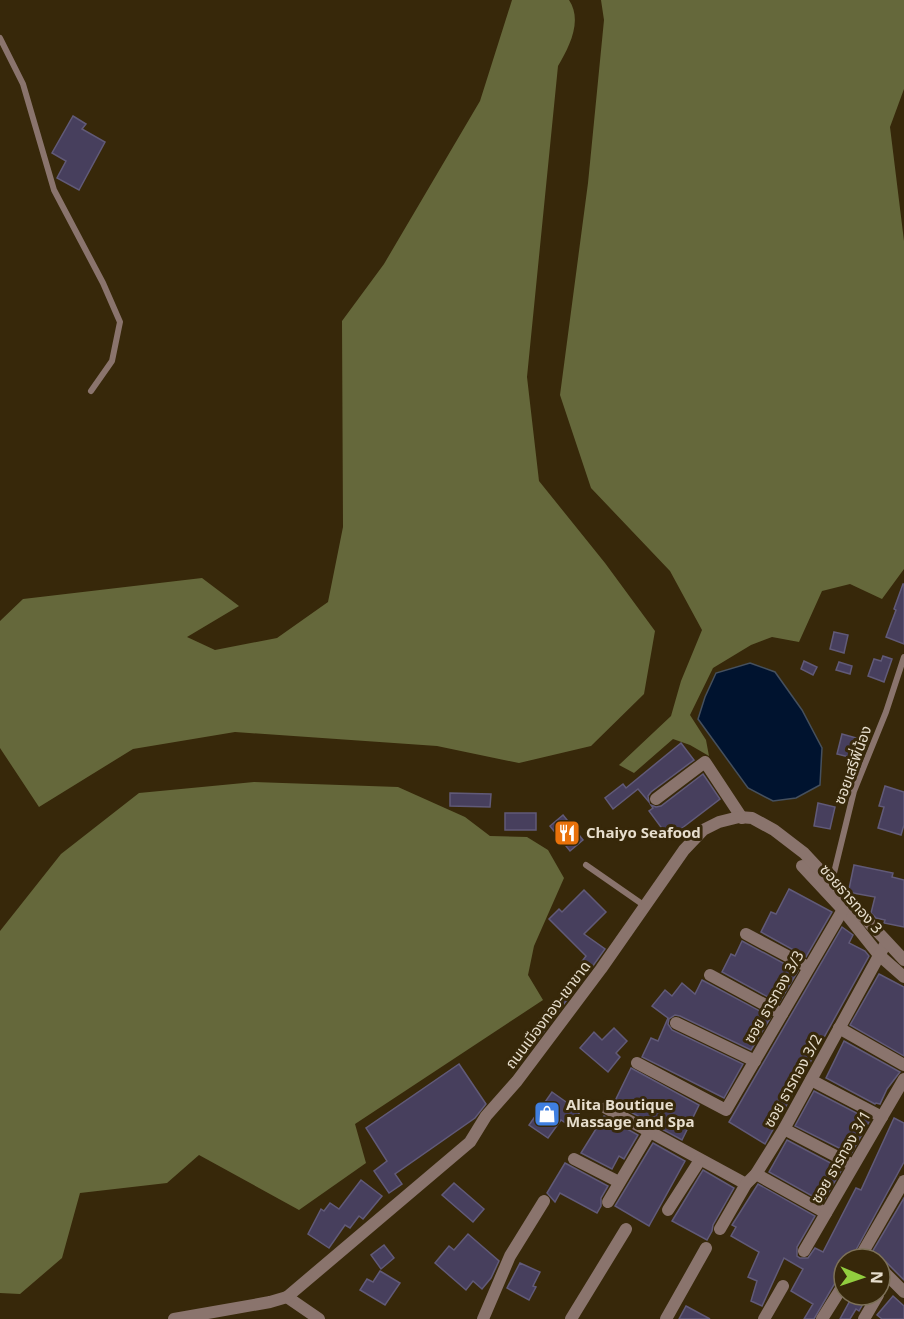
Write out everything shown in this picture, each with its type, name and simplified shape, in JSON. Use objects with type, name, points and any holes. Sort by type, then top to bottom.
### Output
[{"type":"street","points":[[656,799],[705,762],[742,818],[752,819],[774,830],[804,853],[831,883],[846,905],[904,960]]},
{"type":"street","name":"ถนนเมืองทอง-เขาขาด","points":[[174,1319],[251,1306],[287,1297],[470,1142],[486,1116],[518,1081],[587,988],[684,850],[703,830],[719,822],[742,818]]},
{"type":"street","name":"ซอยธารทอง 3","points":[[802,866],[846,905],[879,955],[904,977]]},
{"type":"street","name":"ซอย ธารทอง 3/3","points":[[637,1063],[726,1110],[846,905]]},
{"type":"street","points":[[747,934],[808,967]]},
{"type":"street","name":"ซอย ธารทอง 3/2","points":[[720,1229],[746,1184],[756,1174],[784,1129],[886,943]]},
{"type":"street","points":[[710,975],[782,1014]]},
{"type":"street","points":[[676,1023],[754,1061]]},
{"type":"street","points":[[839,1028],[904,1065]]},
{"type":"street","name":"ซอย ธารทอง 3/1","points":[[804,1251],[904,1079]]},
{"type":"street","points":[[811,1080],[882,1117]]},
{"type":"street","points":[[606,1108],[746,1184]]},
{"type":"street","points":[[784,1129],[852,1165]]},
{"type":"street","points":[[608,1202],[649,1133]]},
{"type":"street","points":[[574,1159],[619,1182]]},
{"type":"street","points":[[668,1210],[700,1160]]},
{"type":"street","points":[[756,1174],[826,1213]]},
{"type":"street","points":[[870,1247],[900,1197],[904,1181]]},
{"type":"street","points":[[483,1319],[510,1256],[544,1201]]},
{"type":"street","points":[[571,1319],[626,1229]]},
{"type":"street","points":[[670,1317],[706,1248]]},
{"type":"street","points":[[892,1280],[904,1292]]},
{"type":"street","points":[[764,1319],[783,1286]]},
{"type":"street","points":[[287,1297],[319,1319]]},
{"type":"street","points":[[822,1319],[832,1303]]},
{"type":"lane","points":[[0,38],[23,84],[54,190],[103,283],[120,322],[112,361],[91,391]]},
{"type":"lane","name":"ซอยเสรีพี่น้อง","points":[[831,883],[854,791],[886,712],[904,657]]},
{"type":"lane","points":[[586,865],[645,906]]},
{"type":"green space","points":[[512,0],[569,0],[575,16],[573,34],[558,66],[527,377],[539,481],[605,563],[655,631],[644,694],[591,746],[519,763],[437,746],[235,732],[133,749],[39,807],[0,748],[0,621],[23,599],[202,578],[239,606],[187,637],[215,650],[277,638],[328,602],[343,527],[342,321],[384,264],[480,101]]},
{"type":"green space","points":[[601,0],[904,0],[904,89],[890,127],[904,241],[904,569],[882,599],[850,584],[822,591],[799,642],[772,637],[751,645],[713,668],[690,715],[706,740],[709,756],[690,745],[673,739],[634,773],[619,765],[671,716],[681,681],[702,630],[670,571],[591,488],[560,395],[588,183],[604,20]]},
{"type":"green space","points":[[254,782],[398,787],[465,817],[490,836],[527,837],[548,850],[564,878],[534,946],[528,975],[543,1000],[355,1124],[366,1163],[299,1210],[199,1155],[167,1183],[80,1193],[62,1258],[20,1294],[0,1293],[0,931],[61,854],[139,793]]},
{"type":"water","points":[[750,663],[775,672],[802,710],[822,748],[820,785],[796,798],[773,801],[748,788],[698,719],[716,673]]},
{"type":"building","points":[[73,116],[86,124],[82,129],[105,142],[79,190],[57,178],[66,161],[52,153]]},
{"type":"building","points":[[904,584],[904,644],[886,637]]},
{"type":"building","points":[[834,632],[848,635],[844,653],[830,649]]},
{"type":"building","points":[[883,656],[892,659],[884,682],[868,676],[874,659],[881,661]]},
{"type":"building","points":[[804,661],[817,667],[813,675],[801,669]]},
{"type":"building","points":[[839,662],[852,666],[850,674],[836,670]]},
{"type":"building","points":[[842,734],[867,741],[861,760],[837,754]]},
{"type":"building","points":[[681,743],[694,760],[651,792],[648,796],[649,802],[638,789],[613,809],[605,798],[623,784],[626,788]]},
{"type":"building","points":[[703,774],[720,799],[669,838],[649,811],[653,808],[651,805],[661,806]]},
{"type":"building","points":[[885,786],[904,792],[904,825],[901,835],[878,828],[884,807],[879,806]]},
{"type":"building","points":[[450,793],[491,794],[490,807],[450,806]]},
{"type":"building","points":[[818,803],[835,807],[830,829],[814,826]]},
{"type":"building","points":[[505,813],[536,813],[536,830],[505,830]]},
{"type":"building","name":"Chaiyo Seafood","points":[[563,815],[583,840],[570,851],[550,826]]},
{"type":"building","points":[[854,865],[893,873],[892,877],[904,880],[904,927],[884,923],[885,920],[876,918],[871,913],[875,897],[853,893],[849,889]]},
{"type":"building","points":[[789,889],[832,912],[806,957],[761,932],[771,912],[776,914]]},
{"type":"building","points":[[584,890],[606,912],[584,934],[605,949],[590,970],[580,964],[586,956],[549,919],[559,909],[562,912]]},
{"type":"building","points":[[842,927],[853,935],[849,943],[865,951],[869,956],[765,1144],[729,1122]]},
{"type":"building","points":[[742,941],[798,971],[779,1003],[722,972],[731,954],[735,956]]},
{"type":"building","points":[[879,974],[904,987],[904,1056],[850,1025]]},
{"type":"building","points":[[702,980],[771,1017],[751,1050],[680,1016],[675,1015],[669,1019],[668,1024],[672,1030],[743,1064],[724,1098],[642,1057],[651,1038],[658,1041],[668,1018],[652,1006],[665,990],[672,996],[682,983],[695,994]]},
{"type":"building","points":[[568,990],[572,993],[539,1038],[530,1032],[553,1000],[559,1004]]},
{"type":"building","points":[[614,1028],[627,1041],[616,1053],[620,1057],[608,1072],[580,1048],[594,1032],[602,1040]]},
{"type":"building","points":[[844,1041],[900,1072],[887,1089],[880,1104],[875,1104],[826,1078]]},
{"type":"building","points":[[459,1064],[486,1104],[475,1118],[395,1174],[402,1184],[389,1193],[374,1171],[387,1161],[366,1128]]},
{"type":"building","points":[[631,1068],[699,1105],[682,1140],[614,1103]]},
{"type":"building","points":[[814,1091],[870,1120],[851,1154],[795,1126]]},
{"type":"building","points":[[552,1092],[580,1112],[570,1126],[561,1120],[548,1138],[529,1125]]},
{"type":"building","points":[[604,1116],[638,1135],[624,1159],[619,1156],[612,1169],[581,1153]]},
{"type":"building","points":[[894,1118],[904,1123],[904,1162],[858,1247],[832,1247],[832,1288],[814,1319],[804,1319],[813,1304],[791,1291],[803,1269],[784,1258],[762,1306],[751,1301],[757,1281],[748,1277],[759,1252],[731,1236],[736,1227],[732,1225],[758,1184],[815,1216],[797,1247],[797,1256],[800,1258],[808,1258],[815,1248],[823,1252],[856,1188],[861,1190]]},
{"type":"building","points":[[787,1140],[842,1169],[823,1202],[769,1172]]},
{"type":"building","points":[[653,1143],[685,1161],[649,1226],[615,1206]]},
{"type":"building","points":[[565,1163],[608,1186],[601,1198],[601,1206],[597,1213],[560,1193],[555,1202],[547,1193]]},
{"type":"building","points":[[703,1170],[734,1188],[707,1240],[672,1221]]},
{"type":"building","points":[[361,1180],[382,1196],[363,1219],[359,1216],[350,1228],[345,1225],[329,1248],[308,1234],[321,1209],[324,1211],[330,1203],[339,1209]]},
{"type":"building","points":[[454,1183],[484,1209],[473,1222],[442,1195]]},
{"type":"building","points":[[904,1198],[904,1280],[892,1268],[892,1247],[875,1247]]},
{"type":"building","points":[[468,1234],[499,1261],[491,1278],[482,1289],[473,1281],[466,1290],[435,1263],[449,1246],[454,1250]]},
{"type":"building","points":[[384,1245],[394,1258],[381,1269],[371,1255]]},
{"type":"building","points":[[520,1263],[540,1272],[529,1300],[507,1288]]},
{"type":"building","points":[[380,1271],[400,1283],[385,1305],[360,1290],[367,1279],[373,1282]]},
{"type":"building","points":[[892,1297],[904,1306],[904,1319],[882,1319],[877,1315],[884,1307],[892,1307]]},
{"type":"building","points":[[686,1306],[710,1319],[679,1319]]},
{"type":"building","points":[[846,1307],[861,1307],[859,1311],[856,1309],[850,1319],[840,1319]]},
{"type":"place","name":"Chaiyo Seafood","points":[[567,833]]},
{"type":"place","name":"Alita Boutique Massage and Spa","points":[[547,1114]]}]
